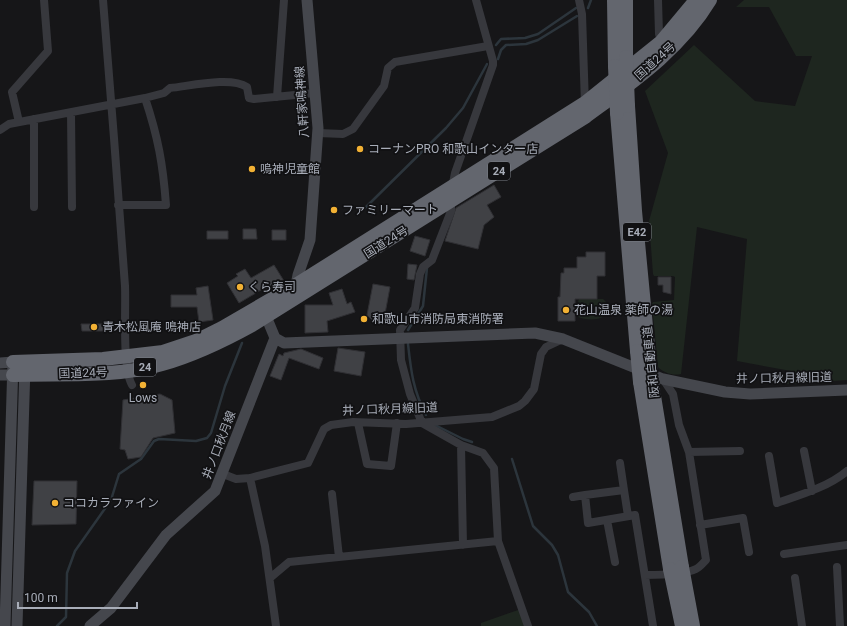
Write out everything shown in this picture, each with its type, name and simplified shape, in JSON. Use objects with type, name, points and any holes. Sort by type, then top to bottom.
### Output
[{"type":"highway","name":"阪和自動車道","points":[[614,0],[621,62],[640,382],[676,568],[693,626]]},
{"type":"highway","name":"阪和自動車道","points":[[621,62],[626,0]]},
{"type":"highway","name":"国道24号","points":[[666,46],[696,0]]},
{"type":"highway","name":"国道24号","points":[[299,290],[452,187],[637,78],[666,46],[702,13],[710,0]]},
{"type":"highway","name":"国道24号","points":[[13,369],[128,364],[161,365],[203,351],[264,311],[451,202],[585,110]]},
{"type":"highway","name":"阪和自動車道","points":[[623,110],[635,211],[649,358],[682,626]]},
{"type":"street","points":[[19,122],[12,92],[48,51],[44,0]]},
{"type":"street","points":[[103,0],[125,288],[129,380],[132,385]]},
{"type":"street","points":[[278,97],[284,0]]},
{"type":"street","name":"八軒家鳴神線","points":[[299,290],[310,240],[318,133],[308,0]]},
{"type":"street","points":[[476,0],[493,60],[492,65],[455,173],[452,187],[451,211],[432,260],[423,267],[420,274],[415,308],[400,330],[401,360],[405,378],[422,423],[461,445],[483,453],[494,468],[498,542],[528,626]]},
{"type":"street","points":[[579,0],[582,14],[585,110]]},
{"type":"street","points":[[658,0],[666,46]]},
{"type":"street","points":[[318,133],[344,134],[353,129],[384,86],[388,68],[395,62],[488,46]]},
{"type":"street","points":[[0,130],[9,124],[145,98],[164,93],[170,88],[214,83],[240,82],[247,87],[250,98],[315,93]]},
{"type":"street","points":[[118,205],[166,205],[163,165],[157,136],[145,98]]},
{"type":"street","points":[[71,112],[72,207]]},
{"type":"street","points":[[34,120],[34,207]]},
{"type":"street","points":[[264,311],[276,338]]},
{"type":"street","name":"井ノ口秋月線旧道","points":[[276,338],[284,343],[535,333],[563,338],[662,379],[725,392],[750,394],[847,390]]},
{"type":"street","name":"井ノ口秋月線","points":[[90,626],[111,608],[166,535],[215,491],[223,474],[255,386],[276,338]]},
{"type":"street","name":"井ノ口秋月線旧道","points":[[223,474],[236,479],[250,478],[308,462],[324,429],[331,425],[358,422],[422,423],[436,420],[492,417],[519,406],[525,401],[534,390],[540,354],[546,347],[563,338]]},
{"type":"street","points":[[5,626],[13,369]]},
{"type":"street","points":[[13,369],[17,626]]},
{"type":"street","points":[[645,576],[663,575],[697,569],[706,560],[689,452],[679,425],[674,394],[662,379]]},
{"type":"street","points":[[358,422],[367,464],[392,466],[396,423]]},
{"type":"street","points":[[461,445],[463,545]]},
{"type":"street","points":[[689,452],[740,451]]},
{"type":"street","points":[[804,451],[812,491]]},
{"type":"street","points":[[769,456],[777,504],[812,491],[841,476],[847,471]]},
{"type":"street","points":[[620,463],[628,516]]},
{"type":"street","points":[[250,478],[265,546],[276,626]]},
{"type":"street","points":[[572,497],[624,490]]},
{"type":"street","points":[[332,494],[339,557]]},
{"type":"street","points":[[585,495],[588,523],[635,515],[653,626]]},
{"type":"street","points":[[700,525],[743,518],[749,552]]},
{"type":"street","points":[[607,520],[615,562]]},
{"type":"street","points":[[270,578],[290,562],[498,542]]},
{"type":"street","points":[[784,554],[847,545]]},
{"type":"street","points":[[837,567],[840,626]]},
{"type":"street","points":[[795,578],[802,626]]},
{"type":"shaded area","points":[[744,0],[847,0],[847,380],[787,384],[791,371],[737,361],[747,239],[697,227],[681,374],[669,374],[658,367],[652,304],[653,302],[674,300],[675,277],[654,276],[653,274],[649,221],[668,153],[645,91],[694,45],[755,101],[795,106],[812,56],[796,56],[769,7],[736,7]]},
{"type":"shaded area","points":[[579,299],[603,299],[606,302],[604,316],[591,320],[578,317]]},
{"type":"shaded area","points":[[521,609],[527,626],[481,626],[481,623]]},
{"type":"building","points":[[494,185],[501,197],[487,205],[494,217],[484,225],[478,249],[445,241],[456,208]]},
{"type":"building","points":[[243,229],[256,229],[257,239],[243,239]]},
{"type":"building","points":[[272,230],[286,230],[286,240],[272,240]]},
{"type":"building","points":[[207,231],[228,231],[228,239],[207,239]]},
{"type":"building","points":[[415,236],[430,240],[425,256],[410,251]]},
{"type":"building","points":[[586,252],[605,252],[605,276],[597,276],[597,299],[575,299],[575,321],[558,321],[558,297],[560,297],[561,273],[564,273],[564,268],[577,268],[577,257],[586,257]]},
{"type":"building","points":[[408,264],[417,265],[414,280],[407,279]]},
{"type":"building","points":[[274,265],[284,281],[268,291],[266,287],[239,303],[227,283],[238,276],[236,274],[245,269],[251,278]]},
{"type":"building","points":[[658,277],[671,277],[671,294],[663,292],[663,285],[658,285]]},
{"type":"building","points":[[373,284],[390,287],[384,319],[381,319],[380,321],[372,320],[367,315]]},
{"type":"building","points":[[208,286],[213,320],[199,322],[197,307],[171,307],[171,295],[197,295],[196,288]]},
{"type":"building","points":[[342,289],[347,304],[351,302],[355,312],[327,321],[328,332],[305,333],[305,305],[333,305],[329,293]]},
{"type":"building","name":"青木松風庵 鳴神店","points":[[81,324],[107,324],[106,331],[82,331]]},
{"type":"building","points":[[338,348],[365,352],[361,376],[334,371]]},
{"type":"building","points":[[301,349],[323,358],[319,369],[289,358],[281,380],[270,376],[279,354],[283,356],[284,353]]},
{"type":"building","points":[[160,394],[172,400],[175,433],[153,438],[141,457],[128,459],[125,450],[120,449],[123,400]]},
{"type":"building","name":"ココカラファイン","points":[[34,481],[77,481],[76,524],[32,525]]},
{"type":"waterway","points":[[588,8],[591,0]]},
{"type":"waterway","points":[[496,45],[501,39],[525,38],[538,34],[576,8]]},
{"type":"waterway","points":[[498,59],[501,50],[506,45],[526,44],[538,40],[577,16]]},
{"type":"waterway","points":[[365,208],[446,128],[463,108],[487,64]]},
{"type":"waterway","points":[[408,330],[423,306],[427,268]]},
{"type":"waterway","points":[[57,626],[66,617],[67,573],[75,551],[111,500],[119,474],[141,459],[154,441],[159,439],[196,441],[207,438],[211,433],[225,386],[242,343]]},
{"type":"waterway","points":[[408,344],[415,389],[426,415]]},
{"type":"waterway","points":[[435,425],[472,442]]},
{"type":"waterway","points":[[512,459],[533,526],[552,545],[558,555],[568,592],[589,612],[597,626]]},
{"type":"place","name":"コーナンPRO 和歌山インター店","points":[[360,149]]},
{"type":"place","name":"嗚神児童館","points":[[252,169]]},
{"type":"place","name":"ファミリーマート","points":[[334,210]]},
{"type":"place","name":"くら寿司","points":[[240,287]]},
{"type":"place","name":"花山温泉 薬師の湯","points":[[566,310]]},
{"type":"place","name":"和歌山市消防局東消防署","points":[[364,319]]},
{"type":"place","name":"青木松風庵 鳴神店","points":[[94,327]]},
{"type":"place","name":"Lows","points":[[143,385]]},
{"type":"place","name":"ココカラファイン","points":[[55,503]]}]
